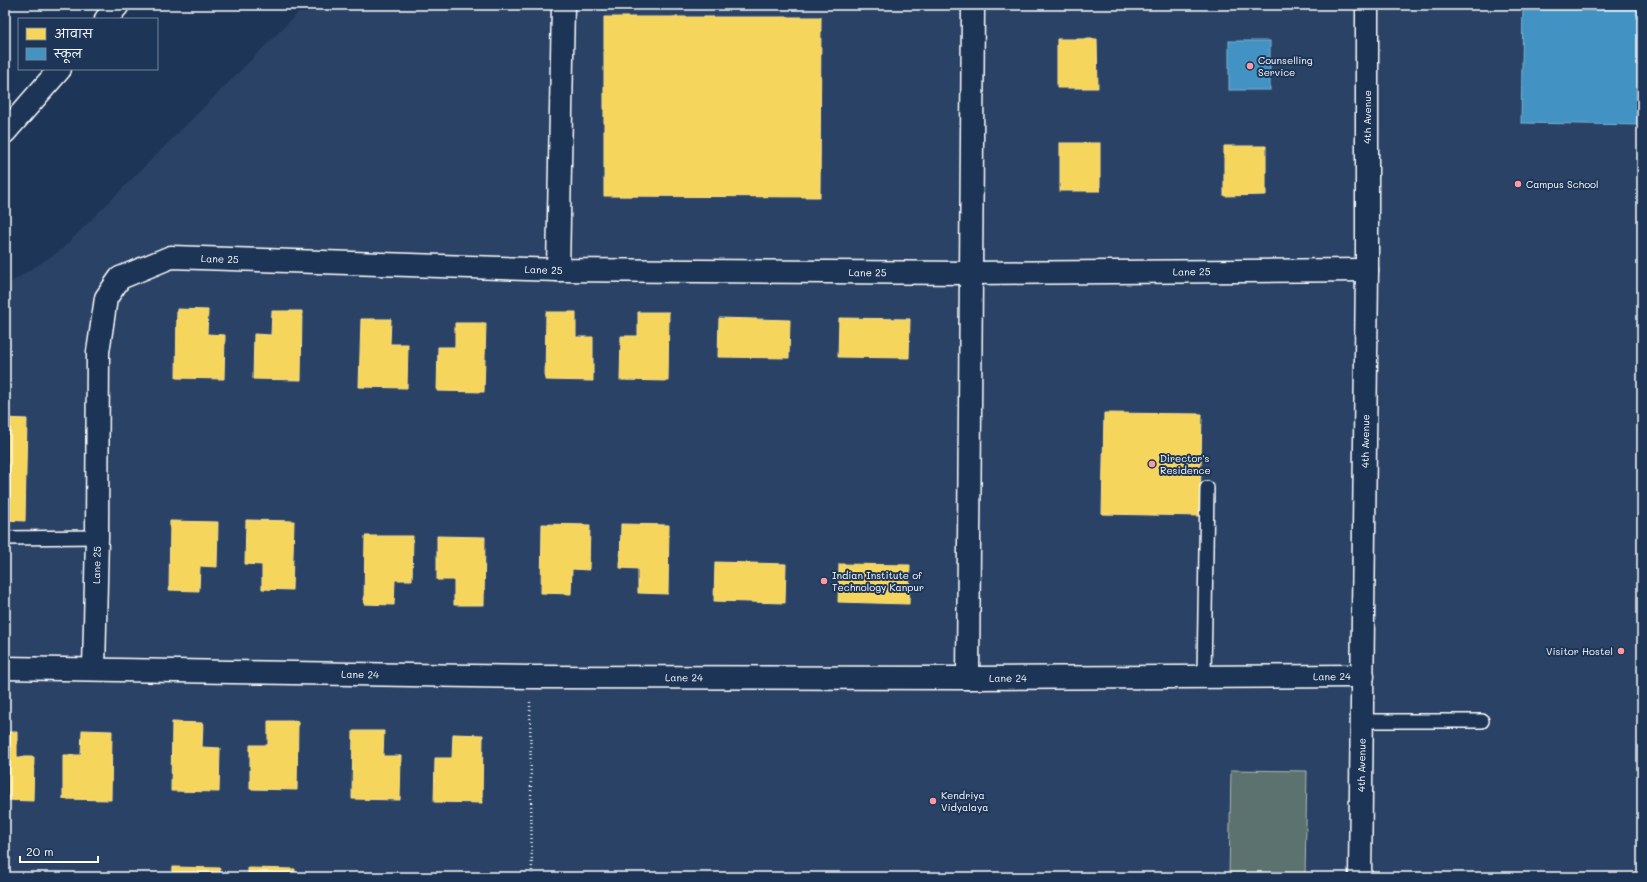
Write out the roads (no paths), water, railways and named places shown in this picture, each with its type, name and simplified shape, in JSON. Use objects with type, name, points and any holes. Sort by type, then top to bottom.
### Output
[{"type":"street","points":[[107,18],[118,5]]},
{"type":"street","points":[[558,270],[563,5]]},
{"type":"street","points":[[968,678],[973,5]]},
{"type":"street","name":"4th Avenue","points":[[1360,877],[1367,270],[1368,5]]},
{"type":"street","points":[[5,132],[59,70]]},
{"type":"street","name":"Lane 25","points":[[94,669],[97,537],[98,352],[106,298],[120,278],[171,257],[558,270],[971,272],[1367,270]]},
{"type":"street","name":"Lane 24","points":[[5,668],[529,678],[1363,676]]},
{"type":"lane","points":[[1204,676],[1208,488]]},
{"type":"lane","points":[[5,538],[97,537]]},
{"type":"lane","points":[[1362,721],[1482,721]]},
{"type":"place","name":"Counselling Service","points":[[1250,66]]},
{"type":"place","name":"Campus School","points":[[1518,184]]},
{"type":"place","name":"Director's Residence","points":[[1152,464]]},
{"type":"place","name":"Indian Institute of Technology Kanpur","points":[[824,581]]},
{"type":"place","name":"Visitor Hostel","points":[[1621,651]]},
{"type":"place","name":"Kendriya Vidyalaya","points":[[933,801]]}]
